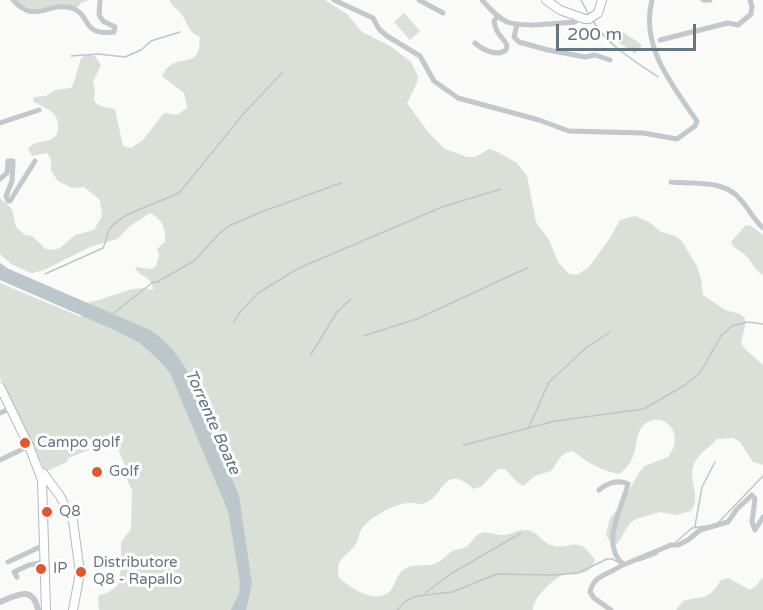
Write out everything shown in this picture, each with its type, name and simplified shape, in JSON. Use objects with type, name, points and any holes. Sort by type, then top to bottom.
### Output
[{"type":"main road","points":[[546,0],[580,18],[590,19],[601,9],[602,0]]},
{"type":"main road","points":[[0,387],[46,487],[44,545],[46,610]]},
{"type":"main road","points":[[46,487],[60,496],[73,522],[80,573],[73,610]]},
{"type":"street","points":[[14,0],[23,9],[34,13],[65,7],[73,9],[81,14],[93,30],[114,32],[115,27],[103,21],[99,15],[100,0]]},
{"type":"street","points":[[334,0],[374,18],[379,29],[420,56],[434,81],[458,98],[539,120],[569,131],[643,133],[672,139],[681,137],[695,126],[697,121],[656,55],[648,22],[652,11],[652,1],[655,3],[659,0]]},
{"type":"street","points":[[419,0],[443,13]]},
{"type":"street","points":[[482,0],[498,16],[517,24],[575,22],[580,18]]},
{"type":"street","points":[[703,0],[710,0]]},
{"type":"street","points":[[660,40],[728,23],[738,25],[751,14],[750,0]]},
{"type":"street","points":[[475,43],[480,48],[497,53],[506,50],[507,45],[499,38],[495,30],[494,21],[498,16]]},
{"type":"street","points":[[517,24],[514,37],[519,42],[548,50],[585,57],[596,55],[610,60]]},
{"type":"street","points":[[0,123],[39,110]]},
{"type":"street","points":[[0,179],[7,173],[8,161],[13,161],[12,181],[6,196],[10,201],[34,160]]},
{"type":"street","points":[[671,182],[723,186],[737,194],[763,228]]},
{"type":"street","points":[[0,413],[11,408]]},
{"type":"street","points":[[0,460],[29,446]]},
{"type":"street","points":[[599,490],[612,482],[628,484],[613,533],[615,556],[623,565]]},
{"type":"street","points":[[611,610],[590,595],[590,590],[601,574],[671,545],[678,545],[700,530],[724,524],[752,495],[755,498],[752,522],[755,530],[763,517]]},
{"type":"street","points":[[8,562],[44,545]]},
{"type":"street","points":[[17,577],[14,572],[29,565],[44,562]]},
{"type":"street","points":[[0,602],[21,594],[28,594],[35,599],[38,610]]},
{"type":"shaded area","points":[[16,0],[89,0],[81,3],[77,8],[61,6],[31,9]]},
{"type":"shaded area","points":[[170,0],[325,0],[347,14],[362,32],[390,46],[411,62],[418,76],[407,103],[428,132],[445,149],[467,157],[475,157],[489,149],[517,163],[527,176],[536,222],[549,240],[558,262],[569,274],[577,275],[589,267],[620,220],[635,216],[649,222],[661,232],[681,240],[697,266],[703,295],[725,310],[744,317],[746,322],[741,343],[763,365],[763,465],[753,462],[740,442],[733,438],[717,439],[694,464],[692,476],[695,499],[691,511],[676,515],[660,512],[636,519],[630,523],[617,544],[609,541],[606,534],[610,518],[620,506],[640,471],[645,466],[668,457],[673,448],[674,432],[670,426],[659,420],[652,420],[641,429],[631,461],[619,474],[594,466],[573,451],[562,456],[551,471],[535,476],[523,486],[505,469],[498,469],[482,486],[474,489],[464,481],[450,480],[430,501],[422,504],[402,504],[382,512],[369,521],[364,525],[355,545],[341,560],[339,566],[339,578],[343,582],[366,595],[378,596],[390,591],[400,573],[406,568],[437,563],[451,552],[466,547],[482,533],[502,535],[528,530],[551,545],[558,547],[578,545],[589,552],[595,560],[589,570],[563,575],[554,580],[539,595],[533,610],[99,610],[98,596],[118,585],[121,569],[121,542],[131,529],[132,490],[124,473],[126,467],[111,434],[87,445],[89,450],[68,458],[67,462],[47,471],[44,469],[0,378],[0,283],[81,317],[89,302],[138,288],[153,290],[151,282],[135,267],[151,269],[156,266],[159,255],[157,249],[165,242],[165,232],[158,218],[150,213],[130,226],[117,239],[90,247],[44,270],[32,273],[11,264],[0,254],[0,198],[12,209],[16,227],[25,235],[32,236],[46,249],[60,248],[75,235],[94,230],[102,216],[100,200],[84,187],[72,188],[58,181],[51,171],[51,159],[47,153],[32,156],[28,149],[36,143],[54,138],[58,127],[54,114],[33,101],[34,97],[46,96],[55,90],[71,88],[81,58],[88,54],[95,56],[101,65],[93,82],[94,101],[100,106],[115,109],[123,146],[131,148],[143,140],[162,115],[165,113],[177,115],[187,108],[184,93],[162,76],[171,65],[195,56],[199,48],[200,37],[191,30]]},
{"type":"shaded area","points":[[404,13],[420,31],[410,40],[394,22]]},
{"type":"shaded area","points":[[623,32],[642,45],[635,54],[617,41]]},
{"type":"shaded area","points":[[750,225],[763,235],[763,275],[731,242],[745,226]]},
{"type":"shaded area","points":[[0,263],[9,269],[150,330],[178,356],[190,376],[239,496],[252,584],[246,610],[231,610],[239,594],[240,583],[228,511],[170,373],[140,343],[0,280]]},
{"type":"shaded area","points":[[763,577],[763,610],[676,610],[683,601],[709,595],[721,580],[728,578],[750,590]]},
{"type":"waterway","points":[[581,0],[589,15]]},
{"type":"waterway","points":[[593,21],[614,45],[658,77]]},
{"type":"waterway","points":[[71,56],[98,54],[125,57],[141,50],[151,41],[180,32]]},
{"type":"waterway","points":[[45,274],[103,248],[109,230],[122,218],[180,192],[245,112],[282,73]]},
{"type":"waterway","points":[[114,313],[153,282],[157,282],[194,261],[229,226],[341,183]]},
{"type":"waterway","points":[[234,322],[258,293],[299,268],[442,207],[501,189]]},
{"type":"waterway","points":[[363,336],[417,319],[527,268]]},
{"type":"waterway","points":[[310,356],[337,312],[351,299]]},
{"type":"waterway","points":[[464,445],[555,421],[644,409],[685,385],[700,373],[721,336],[732,326],[748,322],[763,324]]},
{"type":"waterway","points":[[529,427],[549,382],[586,348],[610,332]]},
{"type":"waterway","points":[[695,526],[702,487],[715,462]]},
{"type":"waterway","points":[[718,523],[763,476]]},
{"type":"waterway","points":[[676,542],[692,528],[705,526]]},
{"type":"waterway","points":[[425,593],[452,573],[521,533]]},
{"type":"waterway","points":[[639,561],[657,554]]},
{"type":"waterway","points":[[397,610],[407,600],[417,596],[452,592],[497,574],[578,573],[607,559],[620,563]]},
{"type":"place","name":"Campo golf","points":[[25,443]]},
{"type":"place","name":"Golf","points":[[97,472]]},
{"type":"place","name":"Q8","points":[[47,512]]},
{"type":"place","name":"IP","points":[[41,569]]},
{"type":"place","name":"Distributore Q8 - Rapallo","points":[[81,572]]},
{"type":"water label","name":"Torrente Boate","points":[[212,422]]}]
